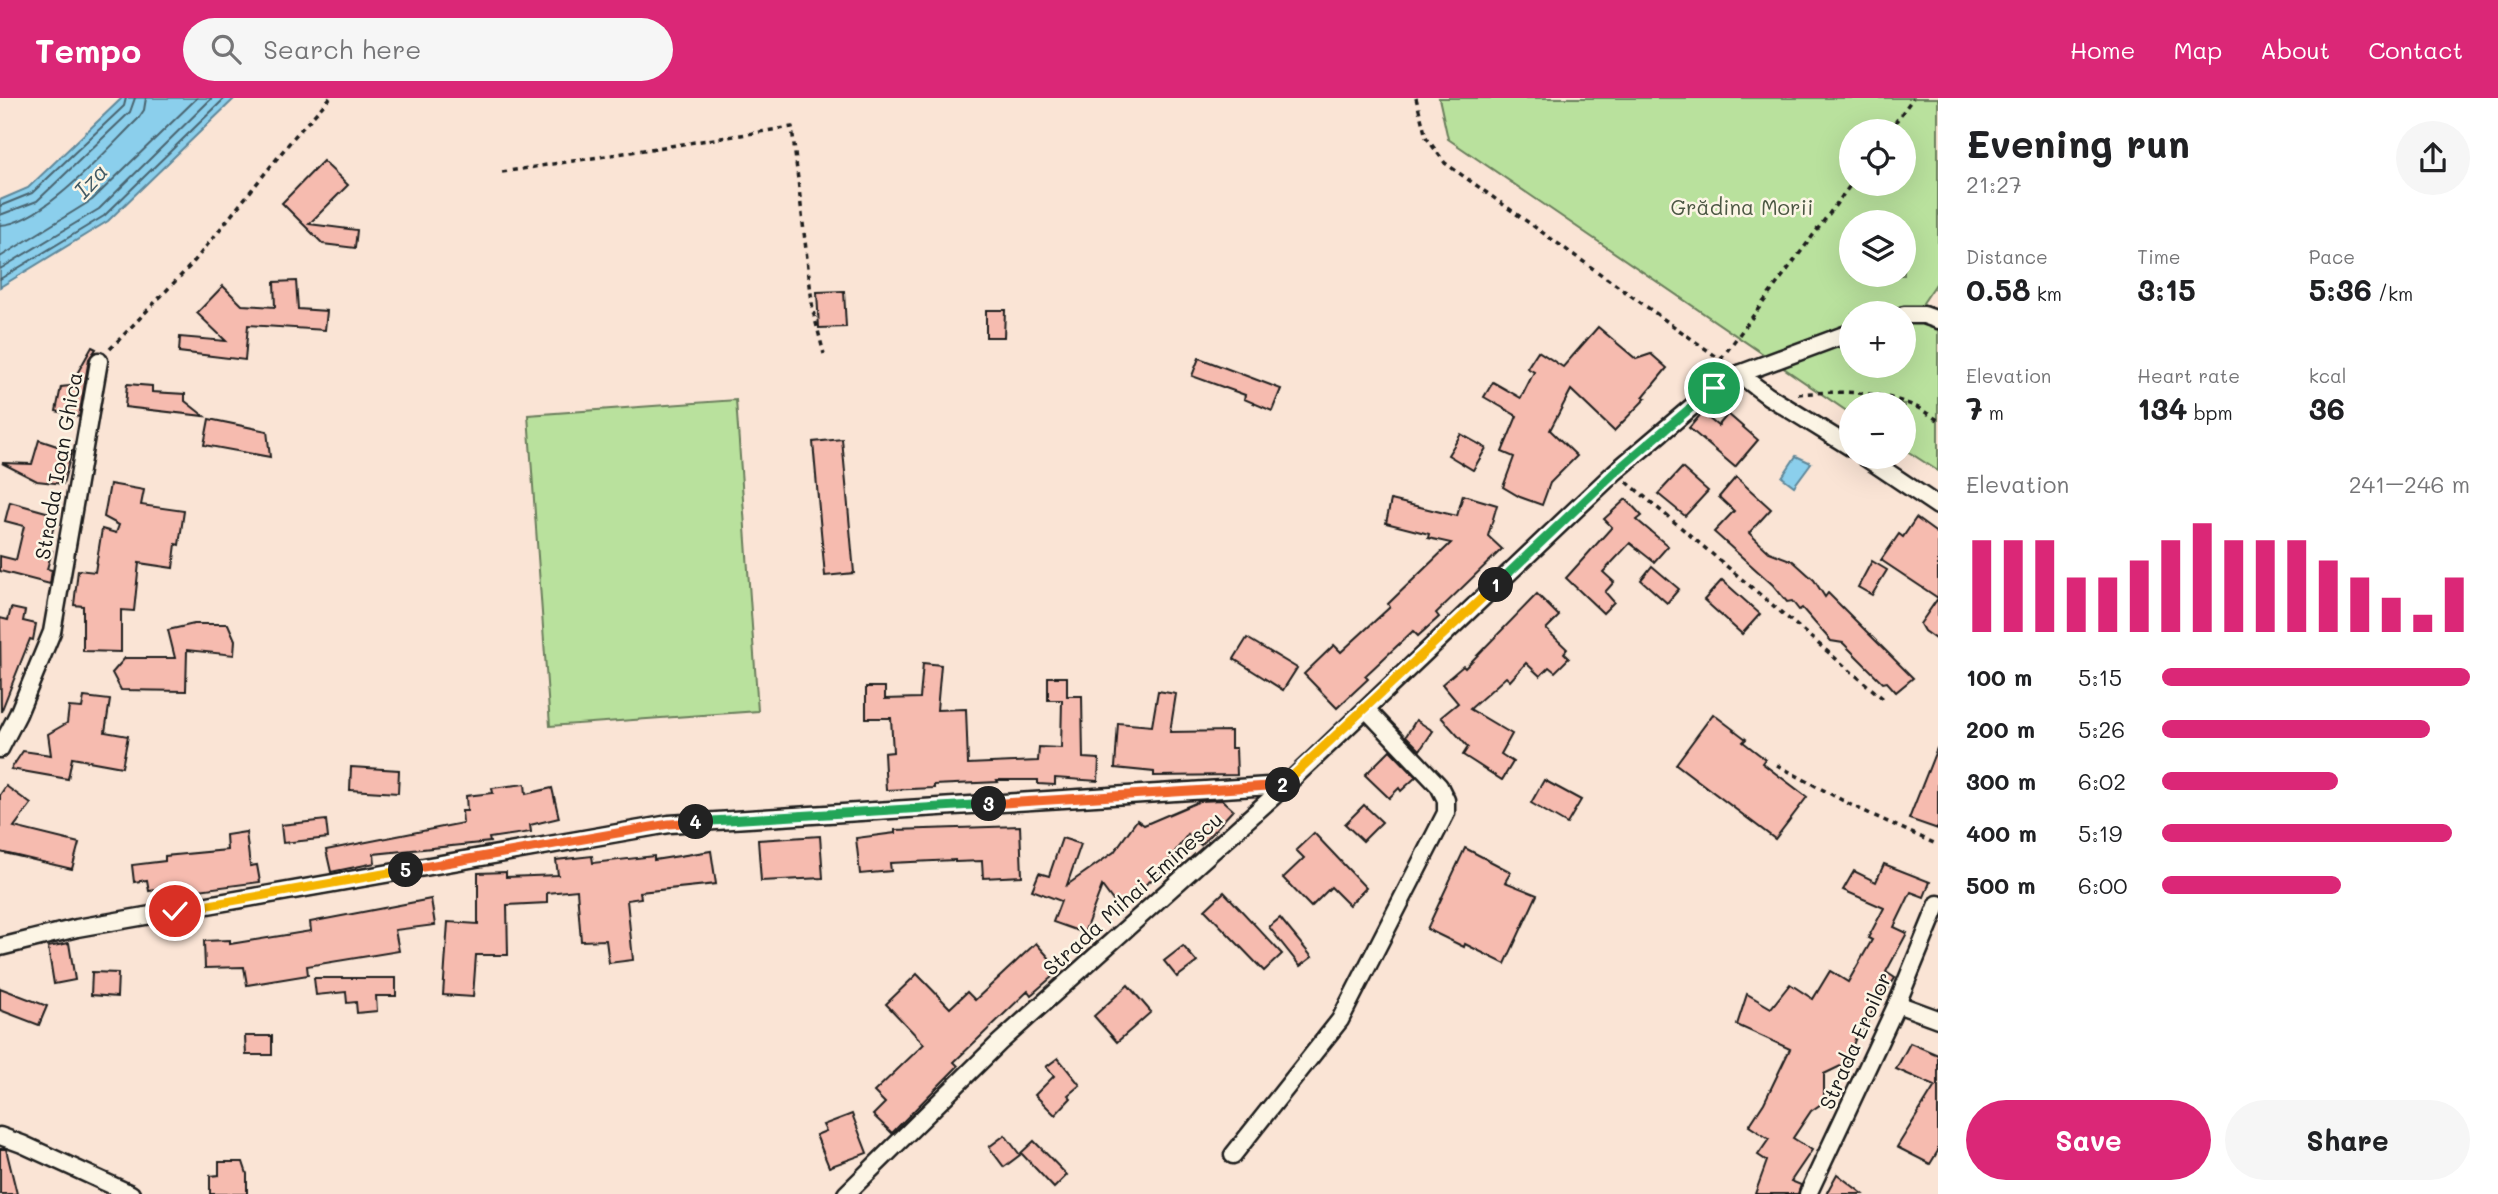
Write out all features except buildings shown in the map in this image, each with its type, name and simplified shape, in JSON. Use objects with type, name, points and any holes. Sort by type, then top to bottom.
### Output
[{"type":"street","points":[[1916,315],[1938,320]]},
{"type":"street","name":"Strada Mihai Eminescu","points":[[846,1194],[999,1043],[1286,785],[1615,472],[1714,388],[1739,374],[1839,337]]},
{"type":"street","name":"Strada Ioan Ghica","points":[[0,748],[18,714],[52,632],[99,361]]},
{"type":"street","points":[[1739,374],[1768,396],[1839,440]]},
{"type":"street","points":[[1883,469],[1938,506]]},
{"type":"street","points":[[1233,1155],[1340,1020],[1446,813],[1446,800],[1439,786],[1366,709]]},
{"type":"street","points":[[0,947],[77,928],[669,824],[1286,785]]},
{"type":"street","name":"Strada Eroilor","points":[[1808,1194],[1897,1004],[1938,904]]},
{"type":"street","points":[[1897,1004],[1938,1019]]},
{"type":"street","points":[[0,1136],[131,1194]]},
{"type":"path","name":"Strada Ioan Ghica","points":[[99,361],[192,264],[295,136],[330,98]]},
{"type":"path","points":[[1416,98],[1426,137],[1446,163],[1739,374]]},
{"type":"path","points":[[1898,119],[1913,98]]},
{"type":"path","points":[[502,172],[792,127],[813,311],[824,354]]},
{"type":"path","points":[[1721,359],[1842,196]]},
{"type":"path","points":[[1768,396],[1829,392],[1873,395],[1909,404],[1938,420]]},
{"type":"path","points":[[1615,472],[1886,701]]},
{"type":"path","points":[[1777,765],[1851,805],[1938,845]]},
{"type":"green space","name":"Grădina Morii","points":[[1439,98],[1938,98],[1938,281],[1923,303],[1938,313],[1938,471],[1916,457],[1916,392],[1839,392],[1839,406],[1448,139]]},
{"type":"green space","points":[[736,400],[758,711],[550,726],[528,415]]},
{"type":"water","name":"Iza","points":[[122,98],[235,98],[108,221],[0,287],[0,200],[28,188]]},
{"type":"water","points":[[1796,456],[1811,463],[1794,486],[1782,477]]},
{"type":"route","points":[[175,911],[669,824],[1286,785],[1615,472],[1714,388]]}]
